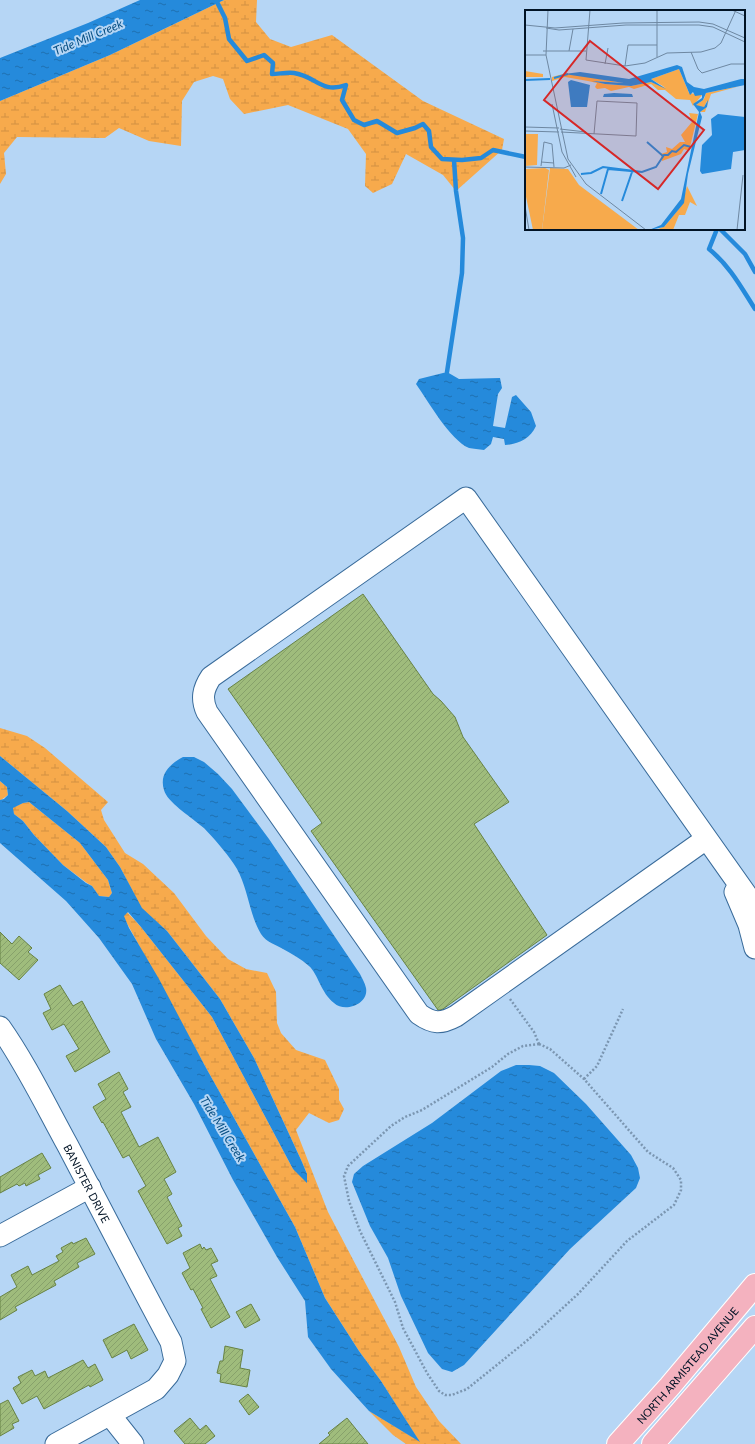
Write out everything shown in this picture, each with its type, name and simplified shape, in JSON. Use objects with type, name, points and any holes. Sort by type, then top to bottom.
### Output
[{"type":"main road","name":"NORTH ARMISTEAD AVENUE","points":[[618,1444],[755,1284]]},
{"type":"main road","points":[[653,1444],[755,1327]]},
{"type":"street","points":[[706,839],[456,1016],[440,1023],[433,1022],[419,1014],[207,712],[203,698],[204,690],[211,678],[466,498],[755,907]]},
{"type":"street","points":[[724,864],[749,926],[755,948]]},
{"type":"street","name":"BANISTER DRIVE","points":[[0,1027],[30,1075],[90,1187],[171,1342],[175,1361],[168,1375],[156,1389],[56,1444]]},
{"type":"street","points":[[0,1236],[90,1187]]},
{"type":"street","points":[[688,1364],[708,1381]]},
{"type":"street","points":[[110,1415],[133,1444]]},
{"type":"path","points":[[500,985],[534,1032],[539,1044]]},
{"type":"path","points":[[584,1080],[597,1066],[622,1009]]},
{"type":"path","points":[[539,1044],[550,1049],[584,1080],[648,1152],[673,1168],[681,1180],[681,1190],[674,1205],[627,1240],[578,1294],[530,1339],[467,1389],[452,1395],[445,1395],[439,1391],[427,1373],[403,1328],[395,1302],[360,1231],[349,1201],[344,1176],[348,1166],[391,1126],[405,1117],[422,1110],[492,1067],[508,1054],[523,1046],[539,1044]]},
{"type":"green space","points":[[224,0],[257,0],[256,22],[270,39],[291,47],[332,35],[423,101],[504,139],[502,150],[456,191],[443,175],[406,154],[392,184],[373,193],[365,186],[366,154],[348,129],[288,105],[244,114],[230,99],[223,79],[213,76],[194,82],[182,101],[181,146],[149,141],[119,128],[105,138],[17,137],[4,153],[6,174],[0,184],[0,101],[110,55]]},
{"type":"green space","points":[[0,728],[27,736],[45,748],[108,802],[101,810],[104,820],[125,853],[143,864],[174,893],[206,936],[228,959],[246,969],[267,973],[276,992],[277,1023],[281,1033],[296,1050],[325,1060],[339,1089],[339,1100],[344,1109],[339,1120],[329,1123],[309,1113],[296,1130],[328,1212],[399,1347],[416,1387],[439,1421],[461,1444],[406,1444],[393,1435],[369,1411],[419,1441],[381,1381],[359,1351],[325,1298],[295,1227],[123,916],[127,912],[141,927],[212,1017],[293,1169],[307,1174],[254,1058],[220,999],[167,931],[142,909],[120,867],[106,847],[67,811],[0,756]]},
{"type":"green space","points":[[0,781],[7,787],[8,795],[1,800],[0,800]]},
{"type":"green space","points":[[29,802],[80,843],[108,880],[112,893],[109,897],[99,896],[92,886],[63,865],[34,835],[23,821],[14,814],[12,808]]},
{"type":"water","name":"Tide Mill Creek","points":[[140,0],[224,0],[110,55],[0,101],[0,58],[88,23]]},
{"type":"water","points":[[447,372],[459,379],[500,378],[502,388],[498,394],[493,426],[505,428],[512,397],[516,395],[531,412],[536,426],[534,431],[524,440],[505,445],[504,439],[493,437],[491,444],[484,450],[469,448],[462,444],[447,429],[416,384],[419,379]]},
{"type":"water","name":"Tide Mill Creek","points":[[0,756],[67,811],[106,847],[120,867],[142,908],[167,931],[220,999],[254,1058],[302,1162],[307,1174],[307,1183],[293,1169],[212,1017],[128,912],[124,916],[129,928],[159,979],[205,1066],[295,1227],[325,1298],[420,1442],[369,1411],[331,1369],[308,1337],[305,1301],[277,1257],[233,1180],[194,1104],[156,1039],[132,984],[99,938],[66,901],[0,843],[0,800],[4,799],[8,795],[7,787],[0,781]],"holes":[[[29,802],[80,843],[108,880],[112,893],[109,897],[99,896],[92,886],[63,865],[34,835],[23,821],[14,814],[13,808]]]},
{"type":"water","points":[[183,757],[194,757],[204,762],[218,774],[232,789],[269,839],[360,974],[366,988],[366,994],[360,1002],[350,1007],[339,1006],[334,1003],[326,994],[309,966],[263,937],[255,921],[240,874],[234,864],[206,830],[174,804],[166,795],[163,784],[164,774],[170,766]]},
{"type":"water","points":[[516,1065],[540,1066],[554,1073],[586,1104],[631,1155],[638,1168],[640,1178],[636,1188],[570,1249],[464,1365],[452,1372],[442,1369],[428,1353],[401,1296],[388,1258],[370,1226],[352,1182],[354,1174],[363,1166],[432,1123],[501,1071]]},
{"type":"building","points":[[363,594],[433,694],[455,717],[463,737],[509,802],[474,824],[547,935],[440,1010],[438,1010],[311,831],[322,823],[228,689]]},
{"type":"building","points":[[0,932],[12,944],[19,936],[32,948],[28,952],[38,960],[19,980],[0,963]]},
{"type":"building","points":[[60,985],[73,1006],[82,1001],[110,1052],[75,1072],[66,1056],[79,1049],[64,1024],[52,1030],[43,1013],[51,1009],[44,994]]},
{"type":"building","points":[[119,1072],[128,1089],[123,1092],[131,1107],[121,1112],[139,1147],[158,1137],[176,1172],[164,1179],[172,1194],[167,1197],[182,1226],[178,1228],[182,1236],[167,1244],[138,1191],[146,1186],[129,1155],[123,1158],[93,1107],[106,1099],[98,1084]]},
{"type":"building","points":[[42,1153],[51,1168],[38,1175],[40,1179],[26,1186],[25,1183],[19,1186],[17,1184],[0,1193],[0,1177]]},
{"type":"building","points":[[86,1238],[95,1254],[77,1263],[79,1267],[54,1281],[56,1285],[15,1307],[17,1310],[0,1320],[0,1297],[17,1287],[11,1275],[28,1266],[32,1275],[59,1261],[56,1256],[63,1252],[61,1248],[72,1242],[73,1244]]},
{"type":"building","points":[[200,1244],[202,1249],[204,1247],[206,1250],[211,1248],[218,1261],[211,1264],[217,1276],[210,1279],[230,1317],[211,1328],[193,1289],[191,1290],[182,1273],[190,1268],[183,1253]]},
{"type":"building","points":[[251,1304],[260,1320],[245,1328],[236,1312]]},
{"type":"building","points":[[134,1324],[148,1350],[131,1359],[127,1350],[112,1358],[103,1340]]},
{"type":"building","points":[[225,1346],[243,1350],[240,1368],[250,1370],[247,1387],[220,1382],[221,1374],[217,1373],[220,1361],[223,1361]]},
{"type":"building","points":[[83,1360],[88,1368],[95,1364],[103,1380],[90,1387],[89,1385],[44,1409],[37,1396],[22,1404],[13,1388],[21,1383],[18,1377],[32,1370],[35,1376],[45,1371],[48,1378]]},
{"type":"building","points":[[248,1394],[259,1407],[249,1415],[239,1401]]},
{"type":"building","points":[[8,1400],[19,1421],[12,1424],[14,1428],[0,1436],[0,1404]]},
{"type":"building","points":[[190,1418],[200,1430],[206,1425],[215,1436],[205,1444],[185,1444],[174,1431]]},
{"type":"building","points":[[347,1418],[368,1444],[319,1444],[330,1435],[328,1433]]},
{"type":"waterway","points":[[216,0],[225,18],[229,39],[247,61],[264,55],[273,63],[272,74],[294,73],[308,77],[319,84],[330,87],[346,85],[342,100],[354,120],[364,125],[377,121],[397,133],[423,124],[429,131],[431,147],[442,159],[462,160],[481,158],[493,150],[525,157]]},
{"type":"waterway","points":[[447,372],[462,273],[463,238],[456,191],[454,160]]},
{"type":"waterway","points":[[717,230],[709,249],[723,262],[755,309]]},
{"type":"waterway","points":[[721,230],[745,254],[755,272]]}]
